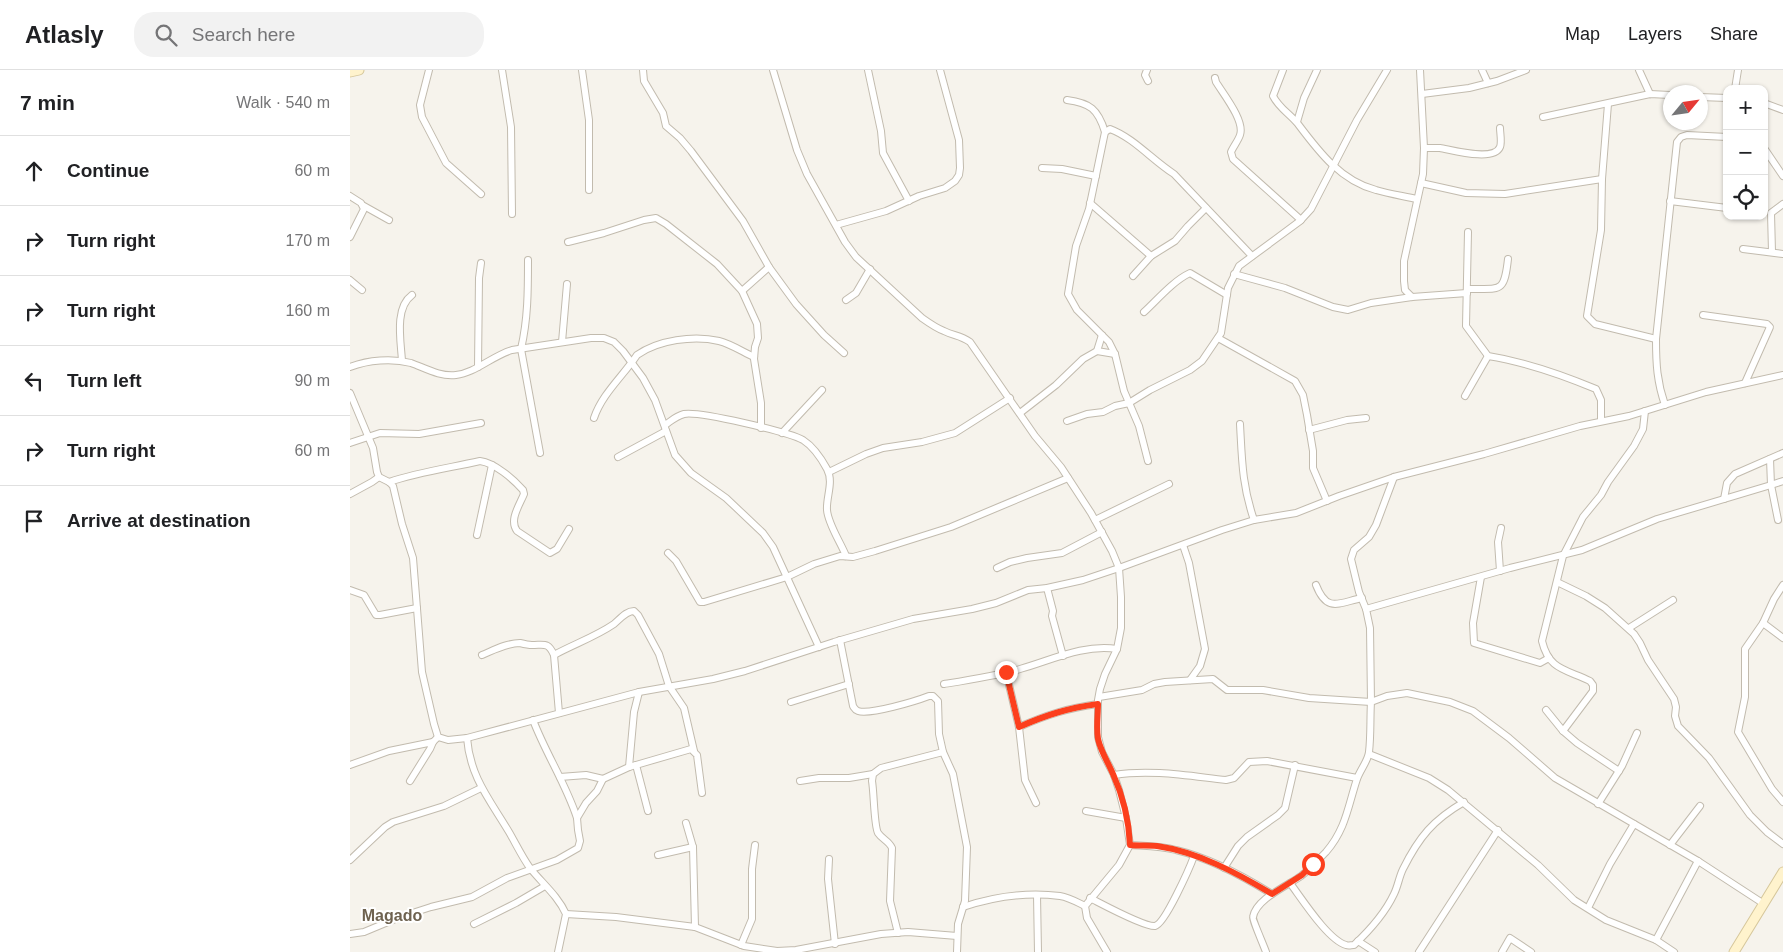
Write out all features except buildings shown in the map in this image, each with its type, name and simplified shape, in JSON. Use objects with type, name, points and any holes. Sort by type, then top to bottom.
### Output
[{"type":"street","points":[[429,70],[420,105],[422,116],[446,163],[481,194]]},
{"type":"street","points":[[502,70],[511,127],[512,214]]},
{"type":"street","points":[[582,70],[589,127],[590,190]]},
{"type":"street","points":[[643,70],[644,81],[663,113],[666,126],[691,151],[743,221],[769,267],[796,304],[824,335],[844,353]]},
{"type":"street","points":[[773,70],[797,150],[807,174],[856,257],[934,326],[946,332],[961,335],[970,342],[1035,436],[1068,478],[1102,532],[1119,568],[1121,628],[1117,649],[1105,674],[1098,701],[1098,737],[1102,752],[1114,775],[1126,818],[1130,845],[1119,865],[1085,906],[1087,918],[1107,952]]},
{"type":"street","points":[[868,70],[882,131],[883,153],[909,200]]},
{"type":"street","points":[[836,225],[886,212],[909,200],[945,188],[955,181],[959,175],[961,154],[940,70]]},
{"type":"street","points":[[1147,70],[1145,75],[1148,81]]},
{"type":"street","points":[[1282,70],[1274,96],[1277,104],[1297,122],[1310,141],[1333,166],[1352,180],[1375,190],[1417,198]]},
{"type":"street","points":[[1297,122],[1304,98],[1317,70]]},
{"type":"street","points":[[1067,421],[1129,403],[1190,370],[1202,360],[1221,333],[1227,295],[1234,274],[1239,266],[1301,220],[1311,209],[1357,120],[1387,70]]},
{"type":"street","points":[[1412,298],[1406,290],[1404,281],[1404,262],[1420,183],[1424,148],[1420,70]]},
{"type":"street","points":[[1482,70],[1488,83]]},
{"type":"street","points":[[1422,94],[1469,88],[1526,70]]},
{"type":"street","points":[[1639,70],[1650,94]]},
{"type":"street","points":[[1736,85],[1738,70]]},
{"type":"street","points":[[1215,78],[1242,126],[1240,136],[1231,152],[1234,159],[1301,220]]},
{"type":"street","points":[[1543,116],[1650,94],[1663,95]]},
{"type":"street","points":[[1708,97],[1723,98]]},
{"type":"street","points":[[1067,100],[1081,102],[1089,106],[1100,117],[1105,132],[1090,203],[1076,246],[1068,294],[1076,310],[1109,342],[1115,354],[1124,392],[1139,426],[1148,462]]},
{"type":"street","points":[[1608,104],[1602,180],[1601,230],[1587,316],[1594,324],[1656,340]]},
{"type":"street","points":[[1768,104],[1783,110]]},
{"type":"street","points":[[1424,148],[1440,148],[1481,155],[1491,154],[1498,151],[1501,146],[1500,128]]},
{"type":"street","points":[[1105,132],[1110,130],[1117,132],[1174,174],[1252,256]]},
{"type":"street","points":[[1665,405],[1659,389],[1656,371],[1656,340],[1677,142],[1681,137],[1687,135],[1723,136]]},
{"type":"street","points":[[1768,154],[1783,176]]},
{"type":"street","points":[[1042,168],[1062,169],[1096,176]]},
{"type":"street","points":[[1420,183],[1466,193],[1505,194],[1602,180]]},
{"type":"street","points":[[350,196],[389,220]]},
{"type":"street","points":[[1670,201],[1723,208]]},
{"type":"street","points":[[1090,203],[1152,256]]},
{"type":"street","points":[[1772,252],[1768,213],[1783,204]]},
{"type":"street","points":[[350,237],[363,214],[364,206]]},
{"type":"street","points":[[1133,276],[1152,256],[1175,241],[1206,208]]},
{"type":"street","points":[[568,242],[656,218],[704,253],[723,270],[742,291],[757,324],[758,338],[754,357],[761,403],[761,428]]},
{"type":"street","points":[[1468,232],[1466,326],[1488,356],[1513,360],[1540,368],[1596,389],[1601,400],[1601,421]]},
{"type":"street","points":[[1743,249],[1783,254]]},
{"type":"street","points":[[1234,274],[1285,288],[1333,307],[1348,310],[1371,303],[1502,286],[1506,280],[1508,259]]},
{"type":"street","points":[[528,260],[528,309],[521,349],[540,453]]},
{"type":"street","points":[[478,367],[479,278],[481,263]]},
{"type":"street","points":[[742,291],[769,267]]},
{"type":"street","points":[[846,300],[856,293],[870,269]]},
{"type":"street","points":[[1144,312],[1165,291],[1190,273],[1227,295]]},
{"type":"street","points":[[350,280],[362,290]]},
{"type":"street","points":[[562,342],[567,284]]},
{"type":"street","points":[[402,361],[401,315],[406,302],[412,295]]},
{"type":"street","points":[[1703,315],[1767,324],[1770,327],[1745,384]]},
{"type":"street","points":[[1097,351],[1102,335]]},
{"type":"street","points":[[350,367],[359,363],[402,361],[444,375],[464,373],[500,354],[521,349],[562,342],[604,338],[614,342],[643,378],[654,400],[675,454],[683,465],[726,498],[763,533],[773,547],[819,647]]},
{"type":"street","points":[[1218,338],[1295,382],[1302,395],[1313,451],[1313,468],[1327,501]]},
{"type":"street","points":[[594,418],[601,402],[637,355],[655,346],[696,339],[721,341],[754,357]]},
{"type":"street","points":[[1020,413],[1056,385],[1083,359],[1097,351],[1115,354]]},
{"type":"street","points":[[1465,396],[1488,356]]},
{"type":"street","points":[[438,737],[448,740],[467,738],[638,692],[713,679],[745,671],[840,640],[913,619],[972,609],[996,603],[1028,590],[1083,580],[1222,530],[1254,520],[1296,513],[1394,477],[1484,454],[1580,426],[1645,411],[1706,392],[1783,375]]},
{"type":"street","points":[[782,433],[822,390]]},
{"type":"street","points":[[350,394],[369,436],[379,477],[389,482],[396,493],[402,524],[413,558],[422,672],[438,737]]},
{"type":"street","points":[[829,472],[883,448],[922,442],[955,433],[1010,398]]},
{"type":"street","points":[[1563,731],[1594,691],[1590,681],[1553,664],[1545,654],[1542,640],[1562,556],[1583,517],[1601,496],[1608,482],[1621,467],[1634,446],[1643,429],[1645,411]]},
{"type":"street","points":[[618,457],[665,428],[677,416],[686,414],[761,428],[800,439],[815,450],[829,472],[831,482],[827,510],[829,520],[846,556]]},
{"type":"street","points":[[1309,430],[1347,420],[1366,418]]},
{"type":"street","points":[[350,443],[386,432],[419,434],[481,423]]},
{"type":"street","points":[[1240,424],[1243,478],[1246,498],[1254,520]]},
{"type":"street","points":[[1724,499],[1727,483],[1735,474],[1783,453]]},
{"type":"street","points":[[1770,459],[1771,485],[1778,520]]},
{"type":"street","points":[[389,482],[415,473],[480,461],[492,465],[522,490],[524,494],[513,522],[517,531],[550,553],[557,549],[569,529]]},
{"type":"street","points":[[477,534],[492,465]]},
{"type":"street","points":[[350,494],[379,477]]},
{"type":"street","points":[[1266,952],[1260,934],[1253,922],[1253,916],[1258,906],[1272,894],[1302,875],[1327,851],[1340,832],[1348,813],[1357,778],[1369,754],[1371,702],[1370,628],[1351,559],[1354,550],[1368,537],[1376,524],[1394,477]]},
{"type":"street","points":[[668,553],[676,561],[700,602],[704,602],[787,577],[814,564],[840,556],[853,557],[874,552],[951,527],[1068,478]]},
{"type":"street","points":[[1366,609],[1582,550],[1657,519],[1783,481]]},
{"type":"street","points":[[1095,520],[1169,484]]},
{"type":"street","points":[[1500,528],[1498,542],[1500,571]]},
{"type":"street","points":[[997,568],[1019,560],[1062,553],[1102,532]]},
{"type":"street","points":[[1183,545],[1189,564],[1205,649],[1200,666],[1190,680]]},
{"type":"street","points":[[1481,577],[1473,623],[1474,643],[1540,663],[1549,658]]},
{"type":"street","points":[[1557,582],[1586,596],[1605,608],[1628,628],[1640,643],[1648,660],[1674,699],[1676,707],[1675,716],[1678,726],[1709,758],[1750,816],[1783,844]]},
{"type":"street","points":[[1316,585],[1320,597],[1327,603],[1336,604],[1362,598]]},
{"type":"street","points":[[1783,585],[1763,623],[1745,649],[1745,697],[1738,732],[1772,789],[1783,802]]},
{"type":"street","points":[[1047,588],[1053,611],[1052,616],[1063,656]]},
{"type":"street","points":[[350,590],[364,595],[376,614],[380,615],[416,608]]},
{"type":"street","points":[[1628,628],[1673,600]]},
{"type":"street","points":[[554,655],[578,642],[590,638],[614,624],[629,611],[634,611],[659,654],[669,686],[684,708],[694,751],[697,755],[702,793]]},
{"type":"street","points":[[1763,623],[1783,638]]},
{"type":"street","points":[[840,640],[855,710],[860,712],[878,710],[929,696],[933,696],[938,701],[939,734],[943,752],[953,774],[967,847],[965,901],[958,924],[957,952]]},
{"type":"street","points":[[482,655],[502,646],[519,643],[547,645],[551,648],[554,655],[559,713]]},
{"type":"street","points":[[944,684],[1006,672],[1091,648],[1117,649]]},
{"type":"street","points":[[1200,666],[1206,679]]},
{"type":"street","points":[[1006,672],[1019,727],[1025,780],[1036,804]]},
{"type":"street","points":[[1019,727],[1054,712],[1142,690],[1154,684],[1206,679],[1213,679],[1227,690],[1262,690],[1309,698],[1371,702],[1387,696],[1407,694],[1450,702],[1473,711],[1509,738],[1555,778],[1698,861],[1764,904]]},
{"type":"street","points":[[791,702],[849,684]]},
{"type":"street","points":[[638,692],[634,712],[632,766],[648,812]]},
{"type":"street","points":[[1546,710],[1563,731],[1577,743],[1619,771]]},
{"type":"street","points":[[350,934],[364,932],[431,907],[472,897],[507,878],[530,868],[557,860],[578,848],[580,841],[578,818],[560,777],[541,742],[533,720]]},
{"type":"street","points":[[1598,804],[1619,771],[1637,733]]},
{"type":"street","points":[[350,765],[389,751],[432,742],[438,737]]},
{"type":"street","points":[[467,738],[468,754],[481,788],[530,868],[557,900],[566,914],[558,952]]},
{"type":"street","points":[[410,781],[430,749],[432,742]]},
{"type":"street","points":[[560,777],[586,775],[603,779],[632,766],[691,749],[694,751]]},
{"type":"street","points":[[800,781],[818,778],[849,778],[873,774],[881,768],[943,752]]},
{"type":"street","points":[[1369,754],[1429,778],[1464,802],[1498,830],[1574,900],[1606,920],[1656,940],[1674,952]]},
{"type":"street","points":[[1114,775],[1130,773],[1167,774],[1226,780],[1234,778],[1249,762],[1256,760],[1357,778]]},
{"type":"street","points":[[1224,868],[1238,846],[1247,837],[1285,808],[1295,766]]},
{"type":"street","points":[[873,774],[876,825],[879,834],[890,842],[892,848],[890,901],[898,933]]},
{"type":"street","points":[[578,818],[603,779]]},
{"type":"street","points":[[350,860],[385,827],[393,822],[444,806],[481,788]]},
{"type":"street","points":[[1290,883],[1316,918],[1335,938],[1346,945],[1354,945],[1368,931],[1394,894],[1404,868],[1418,842],[1429,827],[1446,813],[1464,802]]},
{"type":"street","points":[[1670,845],[1700,806]]},
{"type":"street","points":[[1086,811],[1126,818]]},
{"type":"street","points":[[686,823],[693,847],[694,927]]},
{"type":"street","points":[[1588,908],[1610,864],[1634,824]]},
{"type":"street","points":[[1419,952],[1498,830]]},
{"type":"street","points":[[742,948],[752,919],[752,869],[755,845]]},
{"type":"street","points":[[1130,845],[1156,846],[1178,850],[1224,868],[1272,894]]},
{"type":"street","points":[[658,855],[693,847]]},
{"type":"street","points":[[1090,898],[1144,924],[1154,926],[1160,923],[1180,888],[1194,856]]},
{"type":"street","points":[[829,859],[828,879],[835,944]]},
{"type":"street","points":[[1656,940],[1698,861]]},
{"type":"street","points":[[1734,952],[1783,872]]},
{"type":"street","points":[[474,924],[545,886]]},
{"type":"street","points":[[963,907],[996,898],[1037,895],[1062,896],[1085,906]]},
{"type":"street","points":[[1037,895],[1038,952]]},
{"type":"street","points":[[566,914],[616,916],[694,927],[742,948],[777,951],[835,944],[881,934],[957,936]]},
{"type":"street","points":[[1502,952],[1510,938],[1531,952]]},
{"type":"street","points":[[1358,941],[1376,952]]},
{"type":"district","name":"Magado","points":[[392,915]]},
{"type":"route","points":[[1006,672],[1019,727],[1054,712],[1098,704],[1098,737],[1102,752],[1114,775],[1119,790],[1130,845],[1156,846],[1178,850],[1205,859],[1272,894],[1302,875],[1313,864]]}]
